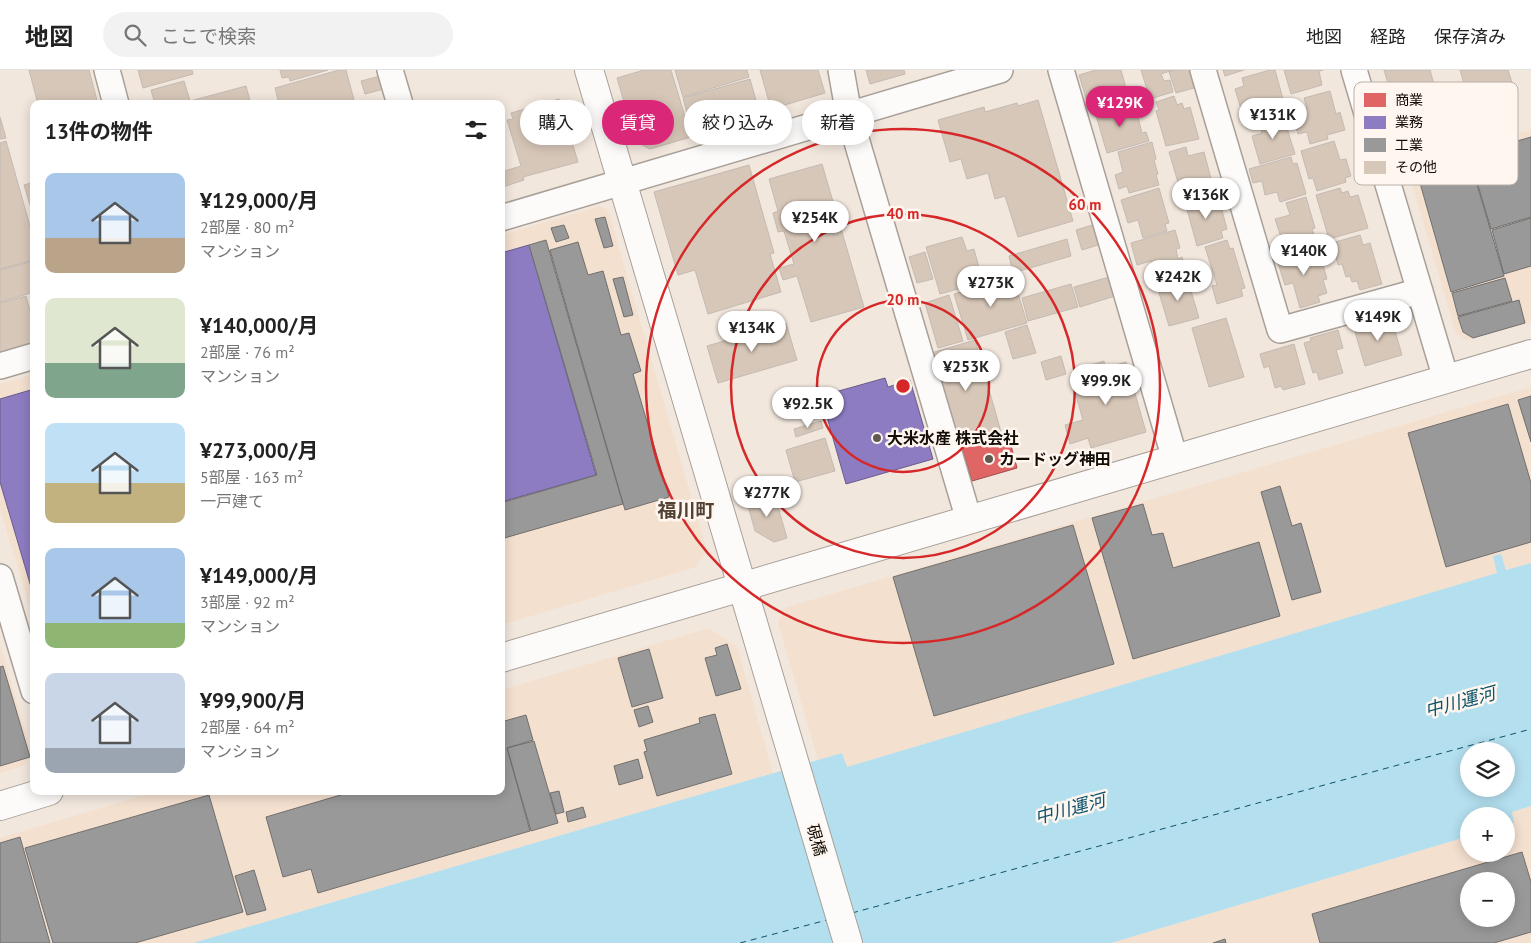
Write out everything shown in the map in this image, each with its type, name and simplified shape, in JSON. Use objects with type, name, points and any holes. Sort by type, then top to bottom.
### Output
[{"type":"street","points":[[107,70],[115,100]]},
{"type":"street","points":[[390,70],[399,100]]},
{"type":"street","name":"硯橋","points":[[589,70],[848,943]]},
{"type":"street","points":[[841,70],[846,100]]},
{"type":"street","points":[[874,108],[1000,70]]},
{"type":"street","points":[[1061,70],[1175,459]]},
{"type":"street","points":[[1203,70],[1280,330],[1420,291]]},
{"type":"street","points":[[1354,70],[1358,82]]},
{"type":"street","points":[[505,217],[802,129]]},
{"type":"street","points":[[858,145],[969,520]]},
{"type":"street","points":[[1388,185],[1446,379]]},
{"type":"street","points":[[505,657],[1531,354]]},
{"type":"street","points":[[0,366],[30,357]]},
{"type":"street","points":[[0,577],[30,678]]},
{"type":"street","points":[[0,806],[36,795]]},
{"type":"shaded area","points":[[1531,130],[1531,322],[1467,340],[1456,334],[1412,185],[1518,185],[1518,134]]},
{"type":"shaded area","points":[[600,206],[608,210],[707,551],[696,567],[505,624],[505,234]]},
{"type":"shaded area","points":[[30,375],[30,609],[0,509],[0,384]]},
{"type":"shaded area","points":[[1531,387],[1531,563],[1505,570],[1493,556],[1497,573],[847,767],[842,753],[818,760],[778,623],[784,608]]},
{"type":"shaded area","points":[[709,628],[737,647],[773,773],[193,943],[0,943],[0,838],[145,795],[505,795],[505,689]]},
{"type":"shaded area","points":[[0,644],[30,746],[30,756],[23,766],[0,773]]},
{"type":"shaded area","points":[[1531,806],[1531,943],[1111,943],[1460,839],[1460,862],[1515,862],[1515,811]]},
{"type":"water","name":"中川運河","points":[[1501,554],[1506,570],[1531,563],[1531,806],[1515,811],[1515,807],[1460,807],[1460,839],[1111,943],[193,943],[842,753],[847,767],[1497,573],[1493,556]]},
{"type":"building: 商業","points":[[1008,434],[1017,468],[972,481],[962,448]]},
{"type":"building: 業務","points":[[529,245],[596,475],[505,501],[505,252]]},
{"type":"building: 業務","points":[[885,378],[888,387],[910,380],[933,459],[846,484],[821,396]]},
{"type":"building: 業務","points":[[30,390],[30,583],[0,482],[0,399]]},
{"type":"building: 工業","points":[[1531,137],[1531,217],[1491,229],[1478,185],[1518,185],[1518,141]]},
{"type":"building: 工業","points":[[1421,185],[1477,185],[1504,276],[1451,292]]},
{"type":"building: 工業","points":[[605,217],[613,246],[604,248],[595,219]]},
{"type":"building: 工業","points":[[1531,218],[1531,266],[1504,274],[1492,230]]},
{"type":"building: 工業","points":[[564,225],[569,238],[556,242],[551,228]]},
{"type":"building: 工業","points":[[546,240],[623,504],[505,538],[505,502],[597,475],[529,245]]},
{"type":"building: 工業","points":[[578,242],[588,275],[603,271],[621,335],[629,333],[641,371],[633,374],[669,497],[625,510],[550,250]]},
{"type":"building: 工業","points":[[623,277],[633,315],[624,317],[613,279]]},
{"type":"building: 工業","points":[[1505,278],[1512,301],[1458,316],[1452,293]]},
{"type":"building: 工業","points":[[1519,300],[1525,323],[1473,338],[1463,332],[1458,317]]},
{"type":"building: 工業","points":[[1531,396],[1531,442],[1518,400]]},
{"type":"building: 工業","points":[[1508,404],[1531,483],[1531,542],[1446,567],[1408,433]]},
{"type":"building: 工業","points":[[1280,486],[1292,526],[1301,523],[1321,592],[1292,600],[1261,492]]},
{"type":"building: 工業","points":[[1143,504],[1152,535],[1163,533],[1173,568],[1259,542],[1280,616],[1133,659],[1092,518]]},
{"type":"building: 工業","points":[[1073,525],[1114,664],[934,716],[893,577]]},
{"type":"building: 工業","points":[[727,644],[741,689],[716,696],[705,658],[717,655],[715,648]]},
{"type":"building: 工業","points":[[649,649],[663,698],[632,707],[618,658]]},
{"type":"building: 工業","points":[[3,666],[30,757],[0,766],[0,667]]},
{"type":"building: 工業","points":[[648,706],[653,722],[639,727],[634,710]]},
{"type":"building: 工業","points":[[715,714],[732,774],[657,796],[644,752],[647,751],[644,740],[700,723],[699,718]]},
{"type":"building: 工業","points":[[526,715],[533,740],[507,748],[530,831],[318,893],[311,869],[283,877],[266,817],[340,795],[505,795],[505,721]]},
{"type":"building: 工業","points":[[534,741],[558,823],[531,831],[507,748]]},
{"type":"building: 工業","points":[[638,759],[643,778],[619,785],[614,766]]},
{"type":"building: 工業","points":[[559,791],[564,812],[556,814],[550,793]]},
{"type":"building: 工業","points":[[209,795],[243,912],[135,943],[53,943],[25,848]]},
{"type":"building: 工業","points":[[583,807],[586,817],[568,822],[566,812]]},
{"type":"building: 工業","points":[[20,837],[50,943],[0,943],[0,843]]},
{"type":"building: 工業","points":[[1522,852],[1531,882],[1531,932],[1494,943],[1320,943],[1312,914],[1488,862],[1515,862],[1515,854]]},
{"type":"building: 工業","points":[[254,870],[266,910],[247,915],[235,876]]},
{"type":"building: 工業","points":[[1225,939],[1226,943],[1213,943]]},
{"type":"building: その他","points":[[29,70],[89,70],[97,100],[37,100]]},
{"type":"building: その他","points":[[138,70],[192,70],[193,74],[143,88]]},
{"type":"building: その他","points":[[280,70],[328,70],[290,81],[289,77],[282,78]]},
{"type":"building: その他","points":[[339,70],[346,70],[354,100],[278,100],[275,88]]},
{"type":"building: その他","points":[[644,70],[671,70],[684,114],[684,139],[674,142],[674,100],[624,100],[617,78]]},
{"type":"building: その他","points":[[675,70],[747,70],[749,77],[683,97]]},
{"type":"building: その他","points":[[760,70],[818,70],[825,93],[792,103],[792,100],[768,100]]},
{"type":"building: その他","points":[[866,70],[904,70],[905,74],[870,84]]},
{"type":"building: その他","points":[[1096,70],[1121,70],[1129,99],[1090,111],[1079,75]]},
{"type":"building: その他","points":[[1141,70],[1173,70],[1161,74],[1164,81],[1170,80],[1173,92],[1150,99]]},
{"type":"building: その他","points":[[1189,70],[1194,88],[1176,93],[1169,72]]},
{"type":"building: その他","points":[[1223,70],[1244,70],[1225,76]]},
{"type":"building: その他","points":[[1275,70],[1286,110],[1245,122],[1235,89],[1244,86],[1242,78]]},
{"type":"building: その他","points":[[1284,70],[1323,70],[1319,71],[1322,85],[1291,94]]},
{"type":"building: その他","points":[[1384,70],[1430,70],[1433,82],[1388,82]]},
{"type":"building: その他","points":[[1460,70],[1508,70],[1512,82],[1463,82]]},
{"type":"building: その他","points":[[380,76],[384,89],[365,94],[361,81]]},
{"type":"building: その他","points":[[750,79],[756,100],[684,100],[684,102],[683,98]]},
{"type":"building: その他","points":[[184,81],[190,100],[154,100],[151,90]]},
{"type":"building: その他","points":[[246,86],[250,100],[194,100]]},
{"type":"building: その他","points":[[1330,91],[1336,114],[1340,112],[1345,130],[1327,135],[1328,139],[1310,144],[1307,132],[1298,134],[1292,112],[1307,108],[1304,98]]},
{"type":"building: その他","points":[[1174,96],[1177,105],[1182,103],[1184,109],[1190,107],[1199,139],[1166,146],[1156,111],[1159,110],[1156,102]]},
{"type":"building: その他","points":[[1038,100],[1073,221],[1018,237],[1005,196],[995,199],[988,173],[967,179],[961,159],[950,162],[938,120],[984,107],[985,112],[1017,103],[1018,106]]},
{"type":"building: その他","points":[[1129,102],[1133,114],[1137,113],[1142,133],[1146,132],[1149,141],[1107,153],[1095,112]]},
{"type":"building: その他","points":[[520,110],[520,145],[573,145],[578,162],[523,177],[524,180],[505,186],[505,171],[521,166],[507,120],[513,119],[511,113]]},
{"type":"building: その他","points":[[1283,115],[1295,154],[1260,164],[1252,136],[1262,133],[1259,121]]},
{"type":"building: その他","points":[[0,117],[6,138],[0,139]]},
{"type":"building: その他","points":[[6,141],[30,226],[30,261],[0,269],[0,143]]},
{"type":"building: その他","points":[[1334,141],[1340,160],[1346,159],[1351,176],[1345,178],[1346,182],[1317,191],[1313,178],[1309,179],[1301,151]]},
{"type":"building: その他","points":[[1152,142],[1159,185],[1129,193],[1127,186],[1119,189],[1115,175],[1123,172],[1118,152]]},
{"type":"building: その他","points":[[642,145],[664,145],[650,149]]},
{"type":"building: その他","points":[[1186,147],[1188,156],[1204,152],[1214,190],[1183,199],[1169,152]]},
{"type":"building: その他","points":[[1291,157],[1293,164],[1297,163],[1306,194],[1280,202],[1277,192],[1265,195],[1262,181],[1253,183],[1249,169]]},
{"type":"building: その他","points":[[822,164],[864,307],[811,322],[797,276],[783,280],[779,268],[794,264],[784,231],[778,232],[773,213],[778,211],[769,179]]},
{"type":"building: その他","points":[[749,165],[774,253],[770,254],[781,292],[708,314],[695,270],[678,275],[654,192]]},
{"type":"building: その他","points":[[30,183],[30,205],[24,185]]},
{"type":"building: その他","points":[[1159,188],[1169,223],[1165,224],[1167,231],[1143,238],[1138,220],[1128,223],[1121,200]]},
{"type":"building: その他","points":[[1340,188],[1342,193],[1348,191],[1350,197],[1358,195],[1368,228],[1329,239],[1316,195]]},
{"type":"building: その他","points":[[1207,196],[1210,206],[1220,203],[1227,229],[1221,231],[1223,238],[1197,246],[1185,202]]},
{"type":"building: その他","points":[[1306,197],[1315,228],[1312,229],[1317,242],[1293,250],[1288,235],[1281,237],[1275,219],[1290,215],[1286,203]]},
{"type":"building: その他","points":[[1096,224],[1101,244],[1082,250],[1076,230]]},
{"type":"building: その他","points":[[1175,230],[1180,248],[1176,249],[1178,259],[1182,257],[1187,274],[1157,283],[1151,261],[1137,265],[1131,243]]},
{"type":"building: その他","points":[[1360,235],[1363,245],[1370,243],[1382,284],[1360,290],[1357,281],[1352,282],[1350,276],[1346,277],[1342,264],[1338,265],[1332,243]]},
{"type":"building: その他","points":[[962,237],[967,251],[974,249],[983,282],[940,294],[926,247]]},
{"type":"building: その他","points":[[1067,239],[1071,256],[1013,273],[1009,256]]},
{"type":"building: その他","points":[[1227,240],[1230,249],[1233,248],[1245,288],[1241,289],[1243,296],[1217,304],[1212,286],[1217,285],[1205,247]]},
{"type":"building: その他","points":[[1314,247],[1318,262],[1322,261],[1327,279],[1323,280],[1327,293],[1318,296],[1320,302],[1300,308],[1293,283],[1285,285],[1277,260]]},
{"type":"building: その他","points":[[925,252],[933,279],[917,283],[909,257]]},
{"type":"building: その他","points":[[30,262],[30,293],[0,302],[0,270]]},
{"type":"building: その他","points":[[1013,277],[1027,323],[968,340],[954,294]]},
{"type":"building: その他","points":[[1109,277],[1115,296],[1080,307],[1074,287]]},
{"type":"building: その他","points":[[1187,277],[1199,318],[1169,326],[1157,286]]},
{"type":"building: その他","points":[[1071,284],[1078,307],[1028,321],[1022,298]]},
{"type":"building: その他","points":[[949,295],[963,341],[938,348],[925,303]]},
{"type":"building: その他","points":[[26,296],[30,310],[30,343],[0,352],[0,303]]},
{"type":"building: その他","points":[[1386,317],[1388,325],[1393,324],[1402,355],[1365,366],[1355,332],[1369,328],[1368,322]]},
{"type":"building: その他","points":[[1226,318],[1244,377],[1209,387],[1192,328]]},
{"type":"building: その他","points":[[786,323],[797,360],[718,383],[707,346]]},
{"type":"building: その他","points":[[1027,325],[1036,353],[1013,359],[1005,332]]},
{"type":"building: その他","points":[[1338,330],[1343,348],[1336,350],[1343,373],[1319,380],[1317,372],[1313,373],[1304,343],[1311,341],[1310,338]]},
{"type":"building: その他","points":[[975,340],[1001,432],[958,445],[931,353]]},
{"type":"building: その他","points":[[1294,344],[1305,384],[1283,390],[1281,386],[1275,388],[1269,366],[1264,368],[1260,354]]},
{"type":"building: その他","points":[[1061,356],[1066,374],[1046,380],[1041,362]]},
{"type":"building: その他","points":[[1104,361],[1105,368],[1126,362],[1146,432],[1091,448],[1088,438],[1070,444],[1065,425],[1083,420],[1071,378],[1087,374],[1084,367]]},
{"type":"building: その他","points":[[821,421],[823,428],[796,437],[794,429]]},
{"type":"building: その他","points":[[825,438],[835,471],[795,482],[786,450]]},
{"type":"building: その他","points":[[774,493],[787,538],[774,542],[755,531],[747,502]]},
{"type":"ferry route","points":[[852,913],[1531,729]]},
{"type":"ferry route","points":[[740,943],[827,920]]},
{"type":"place","name":"大米水産 株式会社","points":[[877,438]]},
{"type":"place","name":"カードッグ神田","points":[[989,459]]},
{"type":"district","name":"福川町","points":[[686,510]]}]
